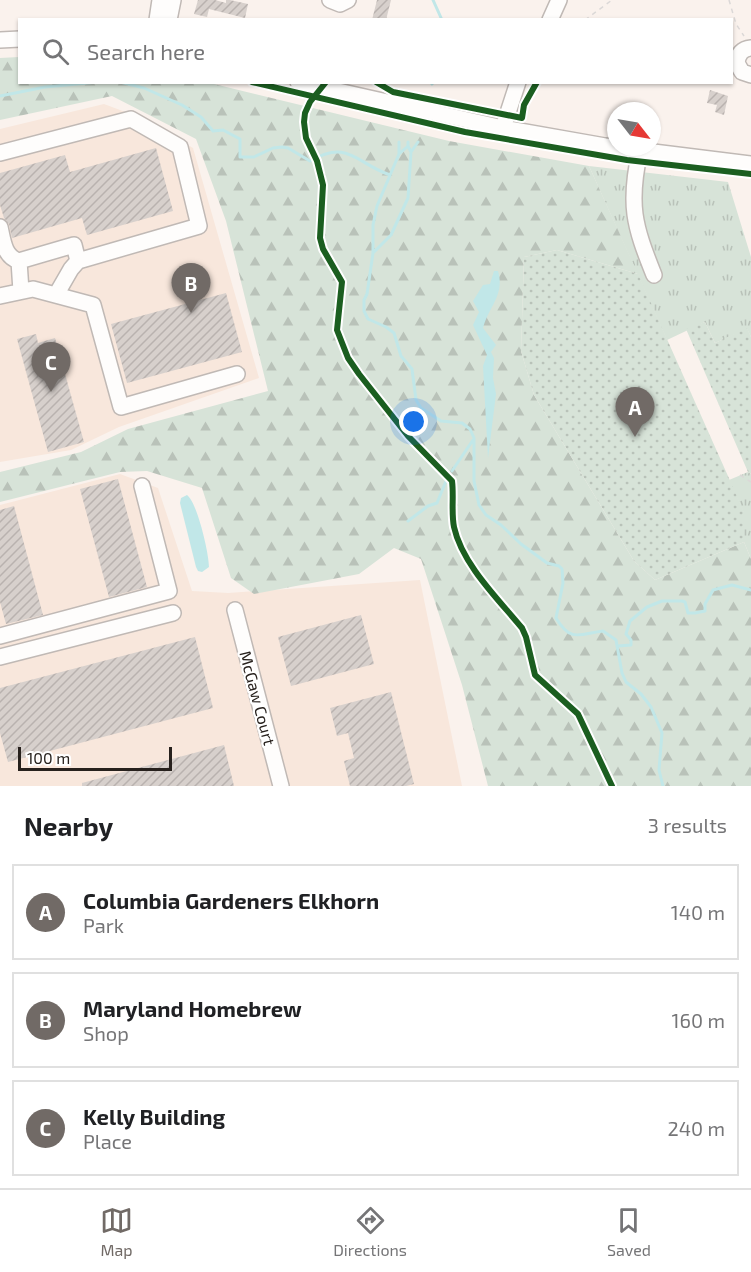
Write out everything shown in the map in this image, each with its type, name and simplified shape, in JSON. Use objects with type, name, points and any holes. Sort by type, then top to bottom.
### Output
[{"type":"street","points":[[157,18],[160,0]]},
{"type":"street","points":[[169,18],[173,0]]},
{"type":"street","points":[[330,0],[340,4],[348,0]]},
{"type":"street","points":[[551,18],[559,0]]},
{"type":"street","points":[[0,40],[18,39]]},
{"type":"street","points":[[750,48],[740,53],[737,63],[742,72],[751,75]]},
{"type":"street","points":[[307,84],[502,128],[607,145]]},
{"type":"street","points":[[502,128],[517,84]]},
{"type":"street","points":[[0,153],[131,119],[180,147],[199,226],[78,261],[56,296]]},
{"type":"street","points":[[661,153],[751,164]]},
{"type":"street","points":[[639,156],[634,185],[634,214],[637,232],[654,275]]},
{"type":"street","points":[[0,227],[12,259],[19,261],[74,245],[78,261]]},
{"type":"street","points":[[19,261],[21,291]]},
{"type":"street","points":[[0,296],[33,290],[93,305],[121,407],[237,374]]},
{"type":"street","points":[[0,636],[169,591],[142,486]]},
{"type":"street","name":"McGaw Court","points":[[235,610],[281,786]]},
{"type":"street","points":[[0,657],[173,613]]},
{"type":"path","points":[[588,18],[612,0]]},
{"type":"path","points":[[729,0],[736,24],[747,39],[750,48]]},
{"type":"path","points":[[379,84],[393,92]]},
{"type":"path","points":[[524,105],[536,84]]},
{"type":"path","points":[[319,98],[309,99],[304,128],[306,138],[317,161],[323,185],[320,238],[323,249],[342,282],[337,324],[340,342],[359,374],[408,436],[452,481],[454,528],[460,544],[480,578],[522,628],[535,675],[578,714],[612,786]]},
{"type":"path","points":[[740,475],[751,482]]},
{"type":"shaded area","points":[[104,104],[144,119],[193,148],[259,378],[119,427],[71,450],[0,462],[0,129]]},
{"type":"shaded area","points":[[120,474],[158,488],[192,591],[228,593],[420,580],[462,786],[0,786],[0,505]]},
{"type":"green space","points":[[18,57],[18,84],[214,84],[449,141],[589,166],[638,274],[557,250],[524,257],[521,351],[534,395],[634,561],[655,580],[744,542],[751,559],[751,786],[488,786],[462,685],[421,559],[394,548],[359,574],[254,594],[231,578],[202,488],[147,471],[120,472],[0,502],[0,472],[81,452],[128,429],[268,391],[226,221],[196,139],[112,96],[0,120],[0,58]]},
{"type":"green space","points":[[589,166],[728,182],[751,257],[751,337],[747,329],[715,343],[705,322],[667,340]]},
{"type":"green space","points":[[557,250],[638,274],[744,512],[744,542],[655,580],[634,561],[534,395],[521,351],[524,257]]},
{"type":"green space","points":[[705,322],[715,343],[747,328],[751,337],[751,474],[748,472],[686,329]]},
{"type":"green space","points":[[748,472],[751,474],[751,559],[744,542],[744,513],[729,480]]},
{"type":"water","points":[[494,271],[498,271],[500,279],[498,294],[483,328],[496,345],[491,352],[494,358],[493,378],[496,394],[488,458],[483,366],[487,355],[473,325],[479,312],[473,301],[483,285],[490,284]]},
{"type":"water","points":[[187,495],[195,507],[207,551],[209,567],[202,572],[196,567],[180,503],[181,498]]},
{"type":"building","points":[[198,0],[215,0],[226,3],[226,0],[230,0],[248,4],[245,18],[209,9],[207,17],[194,14]]},
{"type":"building","points":[[377,0],[391,0],[386,18],[372,18]]},
{"type":"building","points":[[710,90],[728,96],[724,115],[715,112],[717,105],[707,103]]},
{"type":"building","points":[[156,148],[173,211],[87,235],[82,218],[12,238],[9,224],[4,218],[0,205],[0,173],[65,155],[70,172]]},
{"type":"building","points":[[226,293],[242,352],[127,383],[111,324]]},
{"type":"building","points":[[36,334],[38,343],[55,338],[84,442],[48,452],[17,339]]},
{"type":"building","points":[[118,479],[147,587],[109,597],[80,489]]},
{"type":"building","points":[[14,506],[43,615],[6,624],[0,602],[0,510]]},
{"type":"building","points":[[361,615],[374,664],[291,686],[278,637]]},
{"type":"building","points":[[195,637],[213,708],[8,762],[0,733],[0,688]]},
{"type":"building","points":[[391,692],[414,784],[350,786],[344,761],[354,758],[348,733],[337,736],[330,708]]},
{"type":"building","points":[[224,745],[234,786],[82,786],[82,783]]},
{"type":"waterway","points":[[433,0],[441,18]]},
{"type":"waterway","points":[[0,96],[45,87],[77,84]]},
{"type":"waterway","points":[[128,84],[144,88],[182,105],[201,117],[213,131],[223,130],[240,139],[240,157],[254,157],[273,148],[282,147],[310,161],[334,152],[343,153],[352,155],[390,175]]},
{"type":"waterway","points":[[399,142],[399,154],[377,206],[373,225],[373,253],[364,311],[368,319],[394,333],[401,356],[412,369],[416,400],[421,408],[441,421],[462,423],[470,429],[474,438],[474,481],[479,505],[486,515],[547,563],[562,569],[563,583],[556,618],[561,626],[576,635],[603,631],[616,640],[622,673],[626,682],[641,694],[651,707],[662,733],[659,770],[663,786]]},
{"type":"waterway","points":[[399,154],[408,146],[408,142]]},
{"type":"waterway","points":[[408,146],[411,152],[418,142]]},
{"type":"waterway","points":[[373,253],[391,235],[408,198],[411,152]]},
{"type":"waterway","points":[[452,471],[473,440]]},
{"type":"waterway","points":[[408,521],[428,506],[437,503],[446,481]]},
{"type":"waterway","points":[[618,646],[631,645],[631,640],[626,634],[630,621],[647,607],[662,601],[682,601],[685,602],[688,613],[695,613],[705,611],[705,604],[713,590],[732,585],[751,590]]},
{"type":"cycle path","points":[[261,84],[465,132],[627,160],[751,174]]},
{"type":"cycle path","points":[[324,84],[310,102],[304,122],[306,138],[317,161],[323,185],[320,238],[323,249],[342,282],[337,330],[348,358],[408,436],[452,481],[454,527],[458,541],[482,581],[522,628],[535,675],[578,714],[612,786]]},
{"type":"cycle path","points":[[379,84],[393,92],[522,118],[524,105],[536,84]]},
{"type":"place","name":"Maryland Homebrew","points":[[191,313]]},
{"type":"place","name":"Kelly Building","points":[[51,392]]},
{"type":"place","name":"Columbia Gardeners Elkhorn","points":[[635,437]]}]
